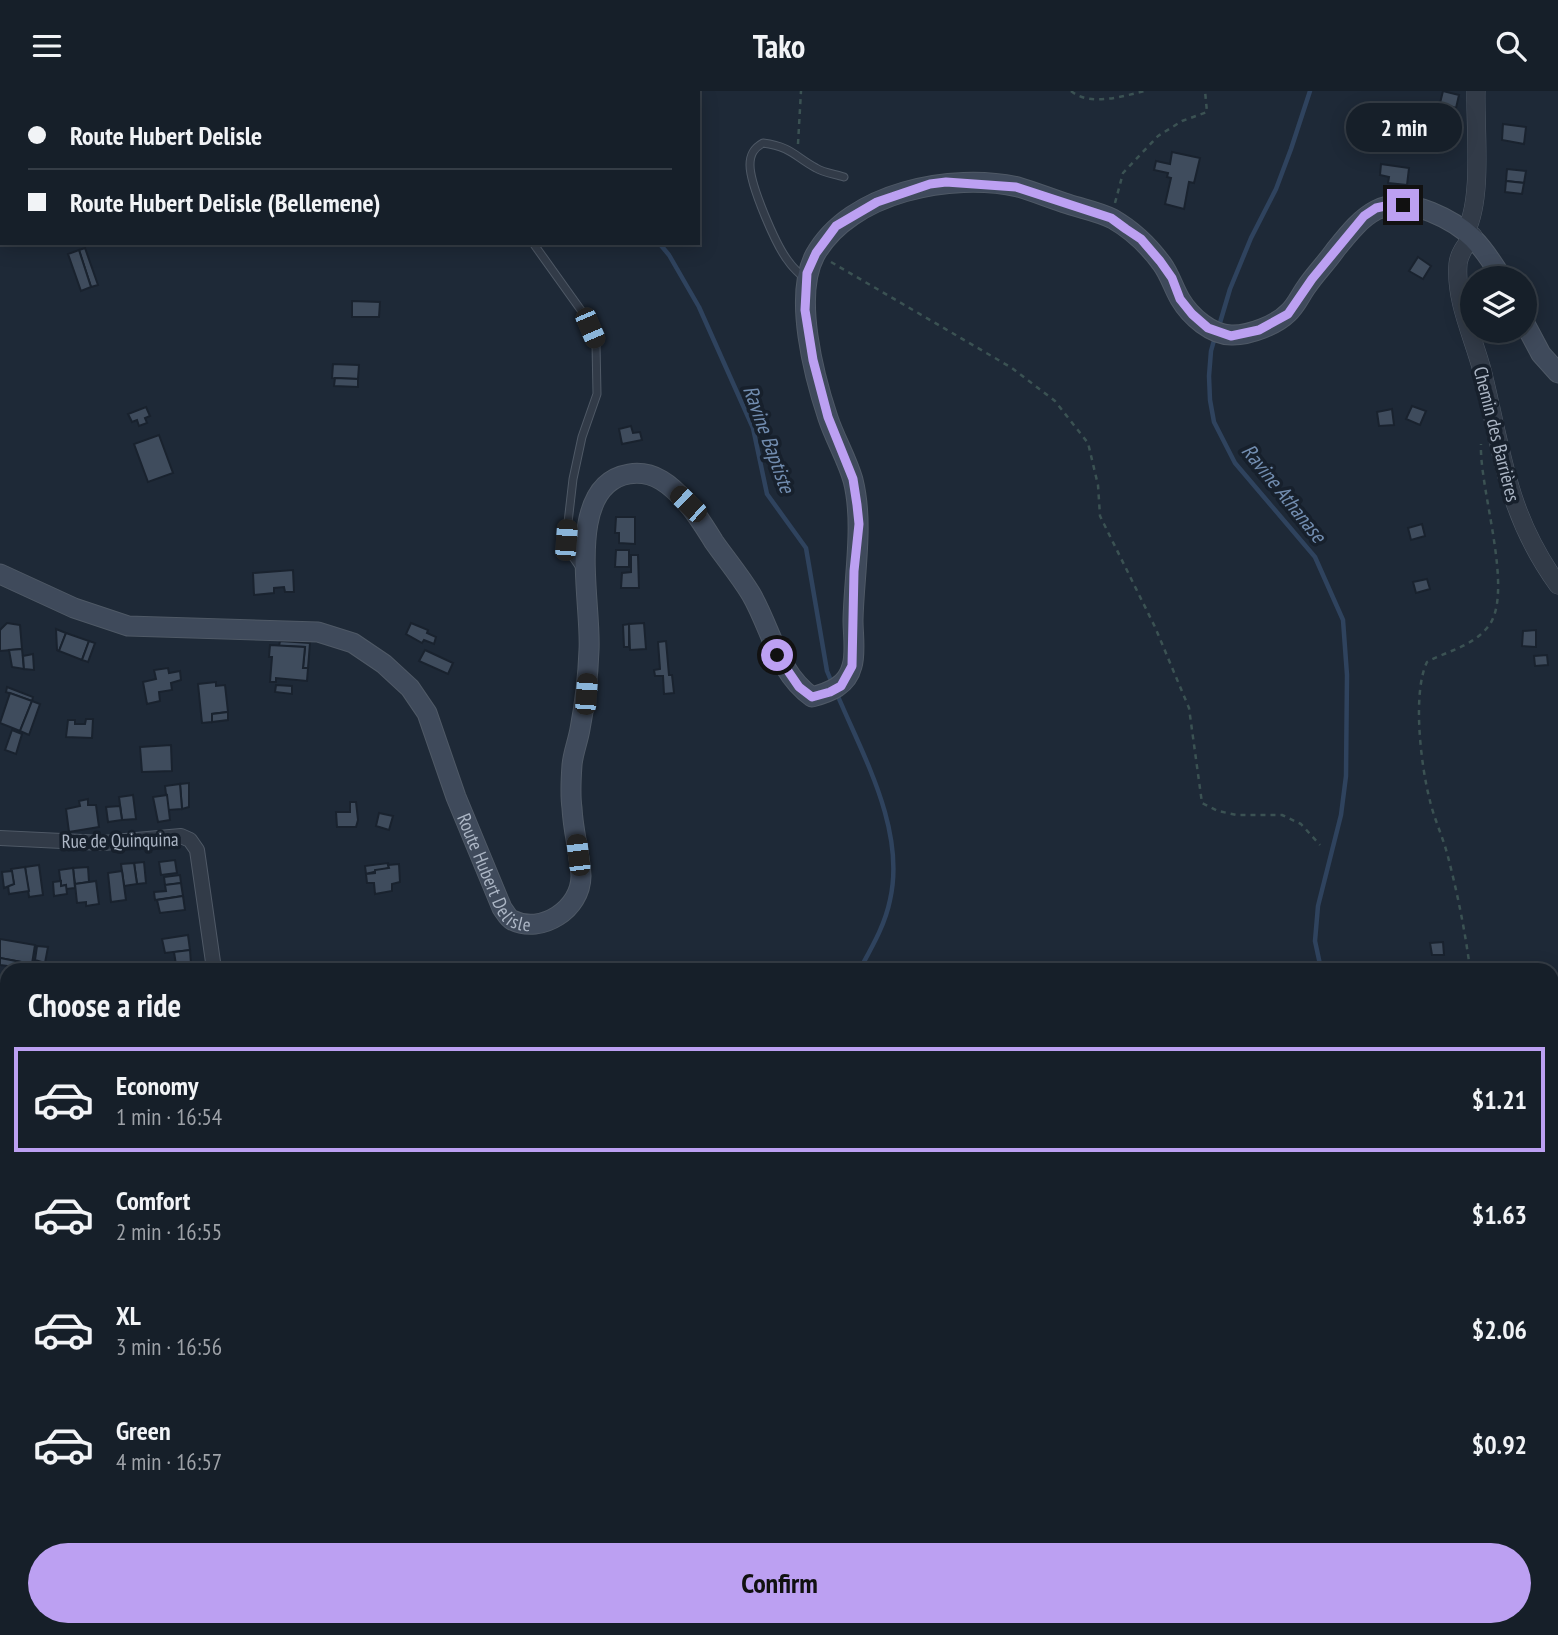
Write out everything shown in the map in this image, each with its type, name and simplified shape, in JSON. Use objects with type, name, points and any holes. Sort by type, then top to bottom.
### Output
[{"type":"main road","name":"Route Hubert Delisle","points":[[0,574],[9,584],[128,626],[318,632],[353,643],[384,664],[410,688],[427,713],[456,797],[502,908],[511,920],[532,925],[551,922],[573,901],[581,879],[571,783],[572,761],[580,732],[587,682],[587,533],[597,495],[608,482],[622,475],[642,472],[664,480],[688,504],[750,593],[772,636],[777,655],[799,687],[812,697],[841,686],[852,666],[854,571],[859,524],[853,479],[828,417],[813,360],[805,310],[807,273],[816,253],[836,226],[877,202],[930,184],[946,182],[1016,187],[1111,218],[1141,239],[1160,261],[1172,278],[1180,299],[1192,314],[1208,328],[1231,336],[1259,330],[1288,314],[1350,231],[1376,208],[1390,205],[1419,207],[1470,233]]},
{"type":"main road","points":[[1470,233],[1493,266]]},
{"type":"main road","points":[[1535,343],[1558,373]]},
{"type":"street","name":"Chemin des Barrières","points":[[1476,91],[1475,191],[1470,233],[1458,263],[1463,310],[1482,372],[1510,494],[1523,527],[1542,563],[1558,585]]},
{"type":"street","name":"Rue de Quinquina","points":[[0,838],[103,843],[181,836],[190,841],[197,849],[213,963]]},
{"type":"lane","points":[[807,282],[788,261],[774,235],[750,167],[754,149],[764,143],[789,150],[817,169],[844,177]]},
{"type":"lane","points":[[534,245],[583,313],[596,344],[597,394],[582,437],[573,479],[566,540],[576,563],[585,572]]},
{"type":"path","points":[[797,154],[801,91]]},
{"type":"path","points":[[1072,91],[1078,96],[1110,100],[1145,91]]},
{"type":"path","points":[[1111,218],[1124,173],[1158,136],[1182,121],[1207,112],[1205,91]]},
{"type":"path","points":[[816,253],[1012,368],[1055,401],[1088,443],[1098,485],[1100,516],[1155,627],[1189,708],[1202,803],[1218,811],[1237,815],[1282,815],[1301,824],[1320,845]]},
{"type":"path","points":[[1469,963],[1465,928],[1446,851],[1430,801],[1422,754],[1419,695],[1422,671],[1427,662],[1475,640],[1488,627],[1497,612],[1497,563],[1485,493],[1481,443]]},
{"type":"building","points":[[1443,91],[1459,95],[1456,108],[1440,103]]},
{"type":"building","points":[[1503,124],[1526,127],[1524,144],[1502,140]]},
{"type":"building","points":[[1402,131],[1421,134],[1420,143],[1426,145],[1425,151],[1400,141]]},
{"type":"building","points":[[1172,152],[1200,158],[1194,183],[1189,182],[1184,209],[1165,204],[1171,178],[1167,177],[1168,173],[1154,170],[1156,161],[1170,164]]},
{"type":"building","points":[[1381,164],[1409,168],[1407,185],[1388,183],[1389,177],[1380,175]]},
{"type":"building","points":[[1507,169],[1526,171],[1524,183],[1506,181]]},
{"type":"building","points":[[1506,181],[1524,183],[1522,194],[1505,192]]},
{"type":"building","points":[[85,248],[98,285],[91,287],[79,250]]},
{"type":"building","points":[[79,250],[91,287],[81,291],[68,254]]},
{"type":"building","points":[[1418,257],[1431,266],[1423,279],[1409,271]]},
{"type":"building","points":[[352,301],[380,302],[379,317],[352,317]]},
{"type":"building","points":[[333,364],[359,365],[358,379],[332,378]]},
{"type":"building","points":[[335,378],[358,379],[358,387],[334,386]]},
{"type":"building","points":[[1412,406],[1426,411],[1420,425],[1406,419]]},
{"type":"building","points":[[146,407],[150,416],[145,418],[147,423],[139,426],[137,420],[132,422],[128,414]]},
{"type":"building","points":[[1392,409],[1394,425],[1379,426],[1377,412]]},
{"type":"building","points":[[631,426],[633,433],[640,432],[642,440],[622,444],[619,429]]},
{"type":"building","points":[[159,435],[173,473],[148,482],[134,444]]},
{"type":"building","points":[[616,517],[635,517],[635,544],[619,543],[619,533],[615,533]]},
{"type":"building","points":[[1422,524],[1425,536],[1411,540],[1408,528]]},
{"type":"building","points":[[616,550],[629,550],[629,567],[615,567]]},
{"type":"building","points":[[631,555],[638,555],[639,588],[621,588],[622,573],[631,572]]},
{"type":"building","points":[[293,570],[294,592],[285,592],[284,587],[274,588],[274,593],[254,595],[253,573]]},
{"type":"building","points":[[1427,579],[1430,589],[1416,593],[1413,582]]},
{"type":"building","points":[[7,623],[20,625],[22,649],[0,651],[0,630]]},
{"type":"building","points":[[411,623],[428,630],[427,633],[436,637],[434,644],[424,640],[422,643],[406,634]]},
{"type":"building","points":[[644,623],[646,649],[630,650],[629,624]]},
{"type":"building","points":[[629,624],[629,647],[624,647],[623,625]]},
{"type":"building","points":[[56,629],[66,633],[59,651],[57,650]]},
{"type":"building","points":[[1536,630],[1536,647],[1522,646],[1523,631]]},
{"type":"building","points":[[66,633],[89,641],[82,660],[59,651]]},
{"type":"building","points":[[89,641],[95,643],[88,662],[82,660]]},
{"type":"building","points":[[280,641],[310,643],[308,668],[303,668],[305,647],[279,646]]},
{"type":"building","points":[[666,641],[669,675],[672,675],[674,693],[664,694],[663,676],[655,676],[654,670],[660,669],[658,642]]},
{"type":"building","points":[[270,645],[305,647],[303,668],[308,668],[307,681],[276,678],[276,682],[270,682]]},
{"type":"building","points":[[22,649],[24,669],[12,667],[9,650]]},
{"type":"building","points":[[425,650],[453,663],[448,674],[419,661]]},
{"type":"building","points":[[33,654],[34,670],[24,669],[23,656]]},
{"type":"building","points":[[1547,655],[1548,665],[1535,666],[1534,656]]},
{"type":"building","points":[[168,668],[169,673],[180,671],[181,680],[171,683],[172,690],[159,692],[160,701],[147,704],[143,682],[156,679],[154,670]]},
{"type":"building","points":[[216,682],[216,686],[225,685],[228,712],[212,714],[212,722],[202,723],[198,684]]},
{"type":"building","points":[[276,685],[292,686],[292,694],[275,692]]},
{"type":"building","points":[[7,687],[33,697],[32,701],[6,692]]},
{"type":"building","points":[[10,693],[32,701],[20,731],[0,723]]},
{"type":"building","points":[[32,701],[40,704],[29,735],[20,731]]},
{"type":"building","points":[[228,712],[228,720],[212,722],[212,714]]},
{"type":"building","points":[[86,719],[93,719],[92,738],[66,737],[68,720],[75,720],[75,724],[85,724]]},
{"type":"building","points":[[12,730],[22,734],[16,754],[5,750]]},
{"type":"building","points":[[171,745],[172,771],[142,772],[140,747]]},
{"type":"building","points":[[189,783],[189,807],[182,809],[180,784]]},
{"type":"building","points":[[180,784],[182,809],[168,810],[165,786]]},
{"type":"building","points":[[133,795],[136,819],[122,820],[119,797]]},
{"type":"building","points":[[167,795],[170,820],[158,822],[153,797]]},
{"type":"building","points":[[88,799],[88,805],[96,805],[99,827],[69,832],[66,809],[80,806],[79,801]]},
{"type":"building","points":[[350,802],[356,802],[356,827],[337,827],[336,812],[350,812]]},
{"type":"building","points":[[120,806],[122,820],[108,822],[106,807]]},
{"type":"building","points":[[379,813],[393,816],[389,830],[376,826]]},
{"type":"building","points":[[175,860],[177,873],[161,875],[159,862]]},
{"type":"building","points":[[144,862],[146,883],[137,884],[134,863]]},
{"type":"building","points":[[134,863],[137,884],[124,886],[121,864]]},
{"type":"building","points":[[388,863],[389,868],[366,874],[365,866]]},
{"type":"building","points":[[399,864],[400,882],[392,884],[392,891],[375,894],[374,883],[367,883],[366,874],[389,868],[388,865]]},
{"type":"building","points":[[39,865],[43,895],[29,897],[25,867]]},
{"type":"building","points":[[25,867],[29,891],[9,894],[8,885],[14,884],[11,869]]},
{"type":"building","points":[[88,867],[89,882],[75,884],[73,868]]},
{"type":"building","points":[[73,868],[75,888],[66,889],[66,885],[61,886],[59,870]]},
{"type":"building","points":[[12,871],[14,884],[4,888],[2,872]]},
{"type":"building","points":[[122,871],[126,900],[111,902],[108,873]]},
{"type":"building","points":[[180,875],[181,883],[165,885],[164,877]]},
{"type":"building","points":[[61,881],[61,886],[66,885],[67,894],[54,896],[53,882]]},
{"type":"building","points":[[96,881],[99,904],[86,906],[86,902],[77,903],[75,884]]},
{"type":"building","points":[[181,883],[183,896],[155,900],[154,892],[166,891],[165,885]]},
{"type":"building","points":[[183,896],[185,910],[160,913],[157,900]]},
{"type":"building","points":[[188,935],[190,950],[165,953],[162,939]]},
{"type":"building","points":[[0,939],[35,945],[32,963],[0,958]]},
{"type":"building","points":[[1443,942],[1444,955],[1432,955],[1430,943]]},
{"type":"building","points":[[37,946],[48,947],[45,963],[35,960]]},
{"type":"building","points":[[190,950],[191,963],[176,963],[174,952]]},
{"type":"building","points":[[0,958],[27,963],[0,963]]},
{"type":"waterway","name":"Ravine Athanase","points":[[1219,326],[1230,289],[1251,238],[1276,189],[1310,91]]},
{"type":"waterway","name":"Ravine Baptiste","points":[[661,245],[699,307],[753,428],[767,494],[806,548],[827,671],[832,683]]},
{"type":"waterway","name":"Ravine Athanase","points":[[1215,337],[1209,376],[1214,422],[1235,463],[1315,557],[1343,620],[1347,675],[1346,776],[1341,815],[1318,906],[1315,941],[1320,963]]},
{"type":"waterway","name":"Ravine Baptiste","points":[[837,694],[879,794],[892,847],[893,874],[888,909],[878,936],[863,963]]},
{"type":"route","points":[[777,655],[799,687],[812,697],[841,686],[852,666],[854,571],[859,524],[857,505],[853,479],[828,417],[813,360],[805,310],[807,273],[816,253],[836,226],[877,202],[930,184],[946,182],[1016,187],[1111,218],[1141,239],[1160,261],[1172,278],[1180,299],[1192,314],[1208,328],[1231,336],[1259,330],[1288,314],[1312,279],[1364,216],[1376,208],[1403,205]]}]
